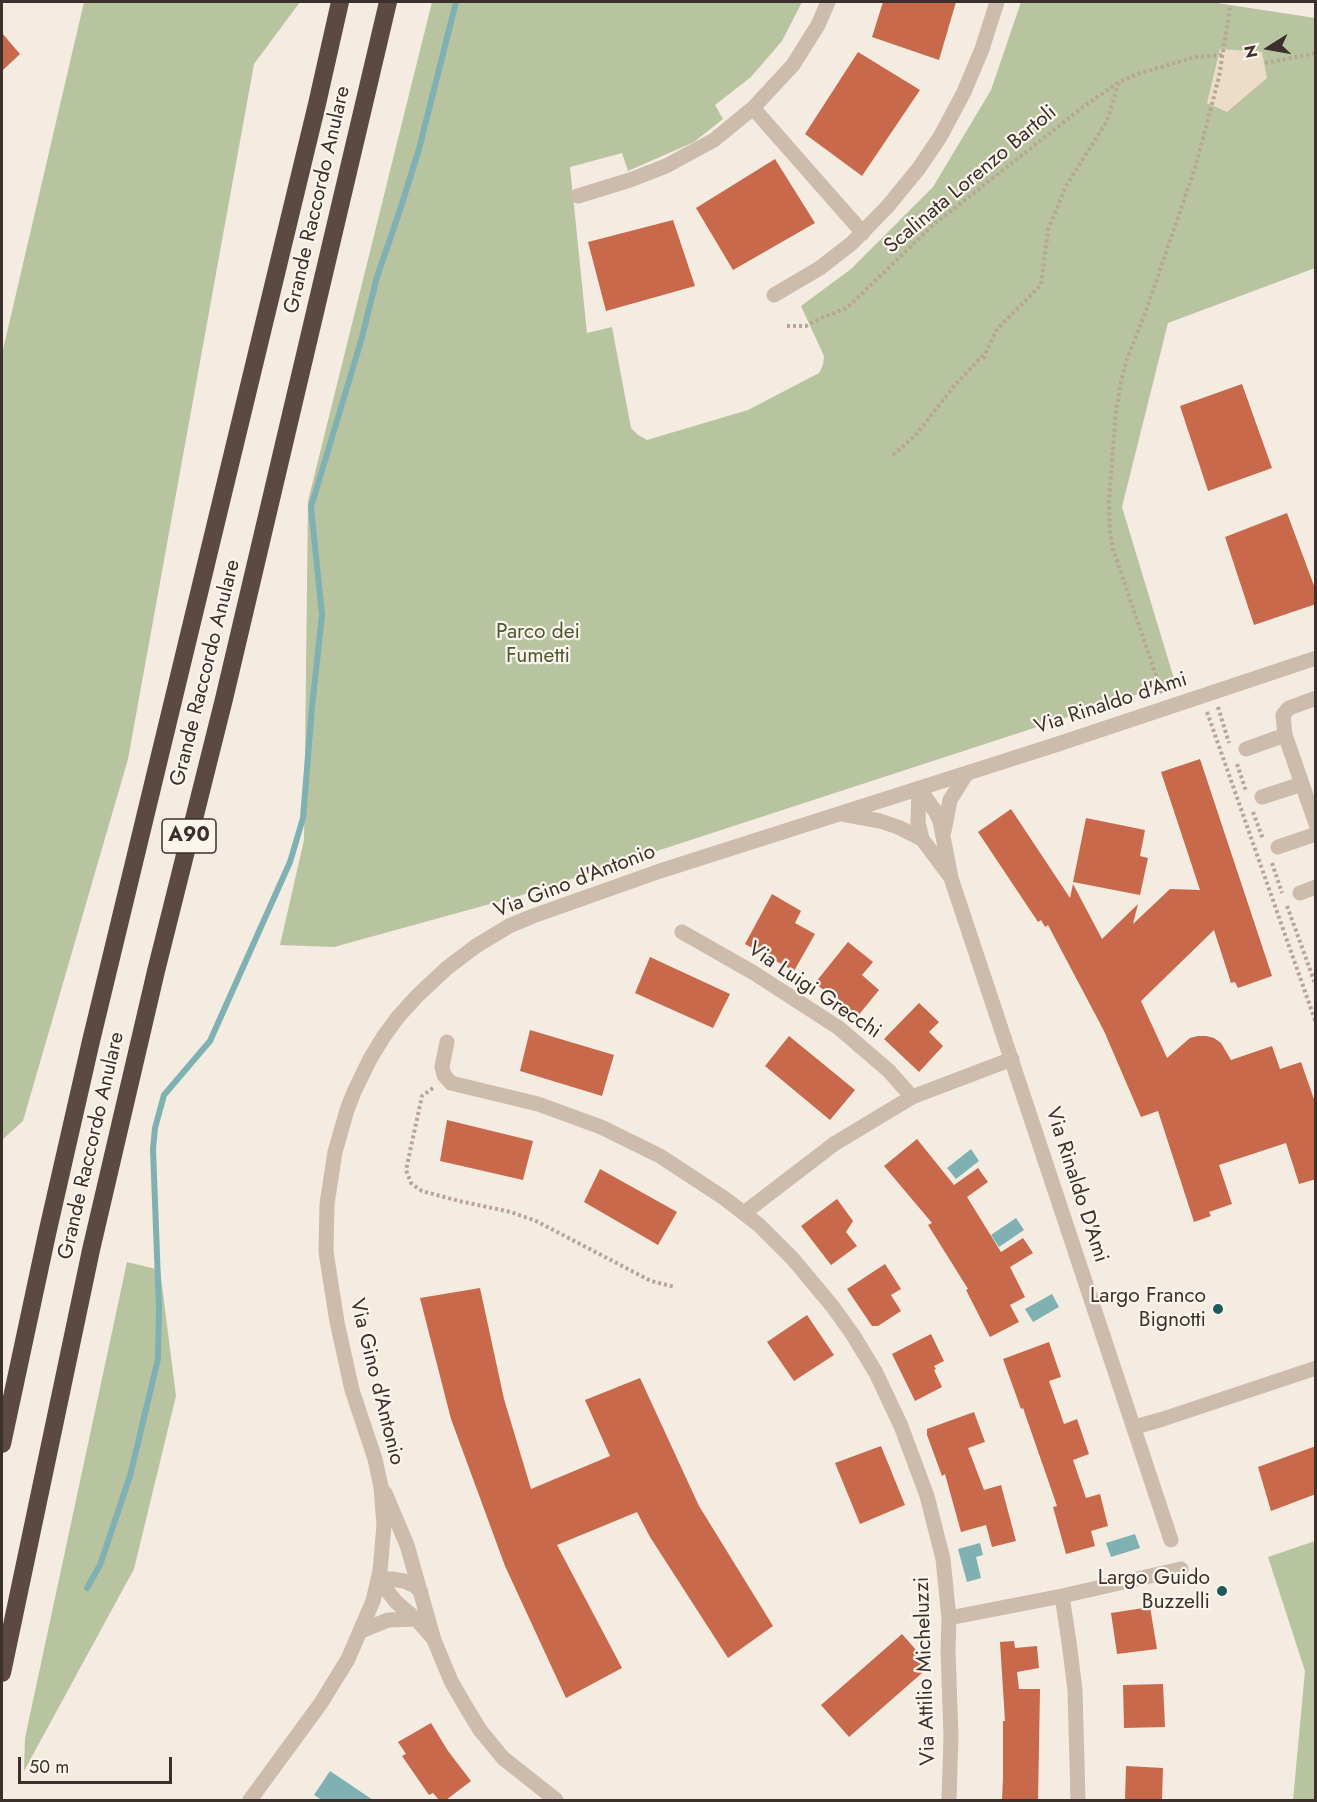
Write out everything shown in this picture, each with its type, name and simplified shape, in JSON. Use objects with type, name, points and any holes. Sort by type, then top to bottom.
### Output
[{"type":"highway","name":"Grande Raccordo Anulare","points":[[2,1444],[91,1041],[312,127],[340,2]]},
{"type":"highway","name":"Grande Raccordo Anulare","points":[[2,1673],[91,1250],[142,1029],[224,699],[388,2]]},
{"type":"street","points":[[578,196],[666,166],[714,140],[753,108],[793,65],[818,25],[828,2]]},
{"type":"street","points":[[774,296],[820,268],[863,233],[904,188],[940,137],[973,73],[997,2]]},
{"type":"street","points":[[753,108],[863,233]]},
{"type":"street","name":"Via Rinaldo d'Ami","points":[[919,788],[1316,658]]},
{"type":"street","points":[[1316,698],[1289,708],[1283,715],[1285,735],[1316,824]]},
{"type":"street","points":[[1246,749],[1285,735]]},
{"type":"street","name":"Via Rinaldo D'Ami","points":[[944,832],[950,800],[967,773]]},
{"type":"street","points":[[1262,797],[1302,784]]},
{"type":"street","name":"Via Rinaldo D'Ami","points":[[919,788],[938,816],[944,832],[951,878],[1171,1540]]},
{"type":"street","name":"Via Rinaldo D'Ami","points":[[919,788],[918,822],[922,839],[951,878]]},
{"type":"street","name":"Via Gino d'Antonio","points":[[381,1486],[340,1342],[329,1274],[326,1232],[329,1178],[334,1152],[347,1110],[363,1072],[388,1031],[417,996],[447,968],[481,943],[517,922],[583,897],[919,788]]},
{"type":"street","name":"Via Rinaldo D'Ami","points":[[836,814],[880,821],[922,839]]},
{"type":"street","points":[[1278,847],[1316,834]]},
{"type":"street","points":[[1300,893],[1316,887]]},
{"type":"street","name":"Via Luigi Grecchi","points":[[682,932],[754,973],[839,1028],[889,1071],[912,1097]]},
{"type":"street","points":[[446,1078],[442,1063],[447,1042]]},
{"type":"street","points":[[744,1213],[834,1144],[912,1097],[1012,1059]]},
{"type":"street","name":"Via Attilio Micheluzzi","points":[[446,1078],[457,1085],[538,1104],[579,1118],[621,1136],[670,1162],[744,1213],[793,1259],[853,1335],[880,1381],[902,1426],[927,1496],[943,1559],[949,1618],[951,1736],[949,1800]]},
{"type":"street","points":[[1135,1427],[1316,1368]]},
{"type":"street","points":[[250,1800],[321,1703],[348,1659],[361,1631],[379,1580],[384,1536],[381,1486]]},
{"type":"street","points":[[381,1486],[400,1525],[434,1640],[451,1681],[480,1730],[495,1749],[513,1767],[556,1800]]},
{"type":"street","points":[[949,1618],[1062,1596],[1181,1569]]},
{"type":"street","points":[[379,1580],[404,1581],[421,1592]]},
{"type":"street","points":[[379,1580],[396,1602],[416,1619],[434,1640]]},
{"type":"street","points":[[1062,1596],[1075,1690],[1078,1800]]},
{"type":"street","points":[[361,1631],[388,1620],[416,1619]]},
{"type":"path","points":[[1167,708],[1113,549],[1110,534],[1109,501],[1116,411],[1127,359],[1146,311],[1196,165],[1224,55],[1230,7]]},
{"type":"path","points":[[1265,63],[1316,53]]},
{"type":"path","name":"Scalinata Lorenzo Bartoli","points":[[787,326],[806,326],[847,308],[932,226],[1073,115],[1119,82],[1137,74],[1195,57],[1224,55]]},
{"type":"path","points":[[984,359],[997,329],[1041,285],[1048,230],[1066,186],[1107,121],[1119,82]]},
{"type":"path","points":[[893,455],[915,436],[955,385],[986,352]]},
{"type":"path","points":[[1202,696],[1316,1023]]},
{"type":"path","points":[[446,1078],[422,1096],[406,1170],[411,1183],[422,1191],[511,1212],[536,1221],[651,1281],[675,1287]]},
{"type":"green space","points":[[84,2],[300,2],[254,64],[128,759],[23,1121],[2,1140],[2,354]]},
{"type":"green space","name":"Parco dei Fumetti","points":[[432,2],[802,2],[782,41],[751,77],[715,105],[723,119],[694,142],[628,171],[622,153],[570,167],[587,333],[612,327],[631,428],[647,440],[748,410],[819,373],[824,356],[801,306],[851,269],[933,187],[991,90],[1021,2],[1211,2],[1315,18],[1315,268],[1168,323],[1122,507],[1175,682],[519,896],[334,947],[280,945],[304,840],[308,501]]},
{"type":"green space","points":[[127,1262],[160,1270],[176,1396],[134,1569],[24,1771],[25,1738]]},
{"type":"green space","points":[[1315,1541],[1315,1800],[1293,1800],[1305,1671],[1268,1557]]},
{"type":"shaded area","points":[[1220,49],[1262,52],[1267,78],[1227,112],[1207,103]]},
{"type":"water","points":[[971,1149],[979,1161],[956,1179],[947,1168]]},
{"type":"water","points":[[1016,1218],[1024,1230],[999,1247],[991,1235]]},
{"type":"water","points":[[1052,1294],[1059,1307],[1033,1322],[1025,1309]]},
{"type":"water","points":[[1135,1534],[1140,1548],[1111,1557],[1106,1543]]},
{"type":"water","points":[[980,1543],[983,1555],[976,1557],[981,1578],[967,1582],[958,1549]]},
{"type":"water","points":[[330,1771],[373,1800],[322,1800],[314,1795]]},
{"type":"building","points":[[883,2],[956,2],[939,60],[872,37]]},
{"type":"building","points":[[2,33],[20,54],[2,71]]},
{"type":"building","points":[[858,52],[920,90],[862,176],[805,134]]},
{"type":"building","points":[[775,159],[815,223],[733,270],[696,208]]},
{"type":"building","points":[[673,220],[695,286],[606,311],[588,242]]},
{"type":"building","points":[[1242,384],[1272,468],[1208,491],[1180,406]]},
{"type":"building","points":[[1287,513],[1316,591],[1316,604],[1254,625],[1225,537]]},
{"type":"building","points":[[1200,759],[1272,976],[1238,988],[1235,982],[1231,983],[1214,930],[1141,1001],[1167,1058],[1190,1038],[1206,1036],[1221,1043],[1231,1060],[1272,1046],[1280,1069],[1301,1062],[1316,1105],[1316,1179],[1299,1184],[1286,1143],[1219,1165],[1232,1204],[1209,1212],[1211,1216],[1194,1222],[1158,1111],[1141,1117],[1104,1031],[1048,925],[1045,927],[1041,920],[1038,922],[978,832],[1011,809],[1070,898],[1073,884],[1102,939],[1138,904],[1133,924],[1170,889],[1200,890],[1161,772]]},
{"type":"building","points":[[1086,818],[1145,830],[1140,856],[1148,858],[1140,895],[1073,882]]},
{"type":"building","points":[[772,894],[801,911],[795,923],[815,934],[794,971],[745,944]]},
{"type":"building","points":[[848,942],[873,962],[862,975],[879,990],[857,1017],[815,983]]},
{"type":"building","points":[[650,957],[730,994],[713,1028],[635,993]]},
{"type":"building","points":[[919,1003],[939,1022],[929,1032],[943,1046],[919,1072],[884,1039]]},
{"type":"building","points":[[530,1030],[614,1055],[602,1096],[520,1071]]},
{"type":"building","points":[[789,1036],[855,1090],[830,1120],[765,1066]]},
{"type":"building","points":[[447,1120],[533,1141],[523,1180],[440,1161]]},
{"type":"building","points":[[917,1139],[954,1185],[978,1168],[988,1182],[967,1197],[1001,1252],[1023,1238],[1033,1253],[1010,1267],[1025,1297],[1010,1305],[1019,1322],[990,1337],[966,1290],[968,1289],[928,1225],[932,1223],[884,1166]]},
{"type":"building","points":[[600,1169],[677,1212],[658,1245],[584,1202]]},
{"type":"building","points":[[837,1199],[853,1221],[846,1232],[857,1246],[831,1265],[801,1226]]},
{"type":"building","points":[[885,1264],[901,1289],[891,1295],[901,1311],[878,1326],[872,1326],[847,1289]]},
{"type":"building","points":[[480,1288],[504,1399],[531,1489],[610,1456],[585,1400],[640,1378],[699,1506],[773,1626],[728,1658],[650,1537],[637,1512],[557,1545],[622,1668],[566,1698],[505,1566],[451,1419],[420,1298]]},
{"type":"building","points":[[807,1315],[834,1355],[794,1381],[767,1342]]},
{"type":"building","points":[[931,1334],[944,1361],[934,1366],[942,1387],[915,1401],[892,1354]]},
{"type":"building","points":[[1049,1342],[1061,1377],[1049,1381],[1064,1424],[1077,1419],[1089,1454],[1073,1460],[1086,1498],[1100,1494],[1108,1526],[1091,1531],[1095,1546],[1066,1554],[1053,1507],[1057,1506],[1023,1408],[1021,1409],[1003,1359]]},
{"type":"building","points":[[974,1412],[985,1442],[968,1448],[984,1490],[1001,1485],[1016,1541],[992,1547],[986,1525],[961,1532],[945,1474],[942,1476],[927,1435],[927,1429]]},
{"type":"building","points":[[881,1446],[905,1505],[860,1524],[835,1463]]},
{"type":"building","points":[[1316,1446],[1316,1494],[1271,1511],[1258,1467]]},
{"type":"building","points":[[1150,1607],[1157,1649],[1117,1654],[1111,1613]]},
{"type":"building","points":[[902,1634],[930,1666],[849,1737],[821,1705]]},
{"type":"building","points":[[1014,1641],[1015,1648],[1037,1646],[1039,1668],[1017,1672],[1019,1689],[1040,1689],[1038,1800],[1002,1800],[1003,1721],[1005,1721],[1000,1642]]},
{"type":"building","points":[[1163,1684],[1165,1727],[1124,1728],[1123,1685]]},
{"type":"building","points":[[431,1723],[448,1751],[471,1781],[446,1800],[439,1800],[433,1793],[429,1795],[402,1756],[406,1754],[398,1742]]},
{"type":"building","points":[[1126,1766],[1163,1768],[1162,1800],[1125,1800]]},
{"type":"waterway","points":[[87,1588],[100,1565],[130,1476],[158,1359],[159,1308],[153,1149],[155,1128],[164,1095],[210,1041],[290,862],[303,818],[322,615],[311,507],[361,341],[377,277],[419,149],[456,2]]},
{"type":"place","name":"Largo Franco Bignotti","points":[[1218,1309]]},
{"type":"place","name":"Largo Guido Buzzelli","points":[[1222,1591]]}]
